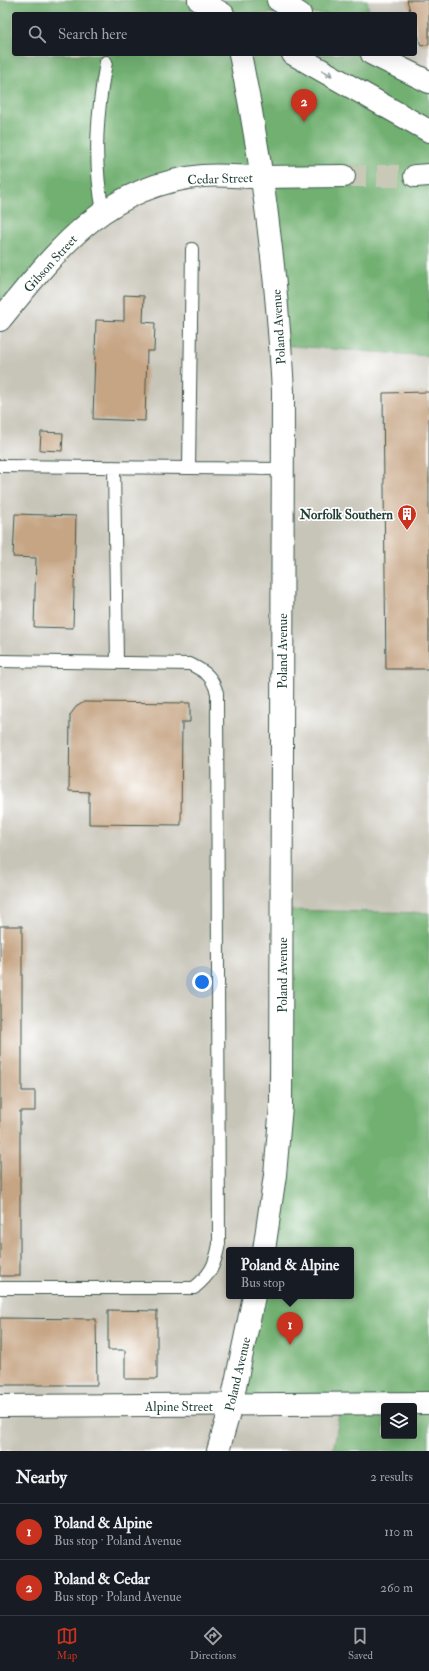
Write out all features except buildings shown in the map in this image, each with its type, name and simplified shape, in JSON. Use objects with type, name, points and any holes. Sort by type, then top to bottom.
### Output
[{"type":"main road","points":[[199,0],[220,12]]},
{"type":"main road","points":[[222,0],[226,12]]},
{"type":"main road","points":[[278,0],[297,12]]},
{"type":"main road","name":"Poland Avenue","points":[[240,56],[248,95],[269,231],[279,322],[283,391],[281,1106],[275,1175],[264,1247]]},
{"type":"main road","points":[[297,56],[429,131]]},
{"type":"main road","points":[[376,56],[429,82]]},
{"type":"main road","name":"Cedar Street","points":[[104,211],[122,199],[143,189],[169,181],[203,176],[344,176]]},
{"type":"main road","name":"Gibson Street","points":[[0,320],[43,268],[71,238],[104,211]]},
{"type":"main road","name":"Poland Avenue","points":[[218,1451],[231,1406],[253,1299]]},
{"type":"main road","name":"Alpine Street","points":[[0,1406],[231,1406],[429,1403]]},
{"type":"lane","points":[[104,211],[98,182],[96,148],[99,99],[106,62]]},
{"type":"lane","points":[[189,468],[192,250]]},
{"type":"lane","points":[[0,466],[283,469]]},
{"type":"lane","points":[[114,467],[117,662]]},
{"type":"lane","points":[[0,660],[190,664],[204,671],[214,681],[217,693],[219,1244],[215,1264],[205,1279],[194,1288],[0,1288]]},
{"type":"shaded area","points":[[367,0],[429,0],[429,76],[394,56],[417,56],[417,12],[369,12]]},
{"type":"shaded area","points":[[260,177],[280,345],[429,356],[429,913],[282,910],[264,1247],[226,1247],[226,1299],[256,1299],[342,1404],[333,1451],[0,1451],[0,320],[122,199]]},
{"type":"green space","points":[[0,0],[194,0],[214,12],[12,12],[12,56],[376,56],[429,82],[429,356],[280,345],[260,177],[122,199],[0,320]]},
{"type":"green space","points":[[222,0],[367,0],[369,12],[226,12]]},
{"type":"green space","points":[[282,910],[429,913],[429,1451],[333,1451],[342,1404],[231,1406],[253,1299],[354,1299],[354,1247],[264,1247]]},
{"type":"tunnel","points":[[344,176],[415,176]]},
{"type":"place","name":"Poland & Cedar","points":[[304,122]]},
{"type":"place","name":"Norfolk Southern","points":[[407,531]]},
{"type":"place","name":"Poland & Alpine","points":[[290,1345]]}]
